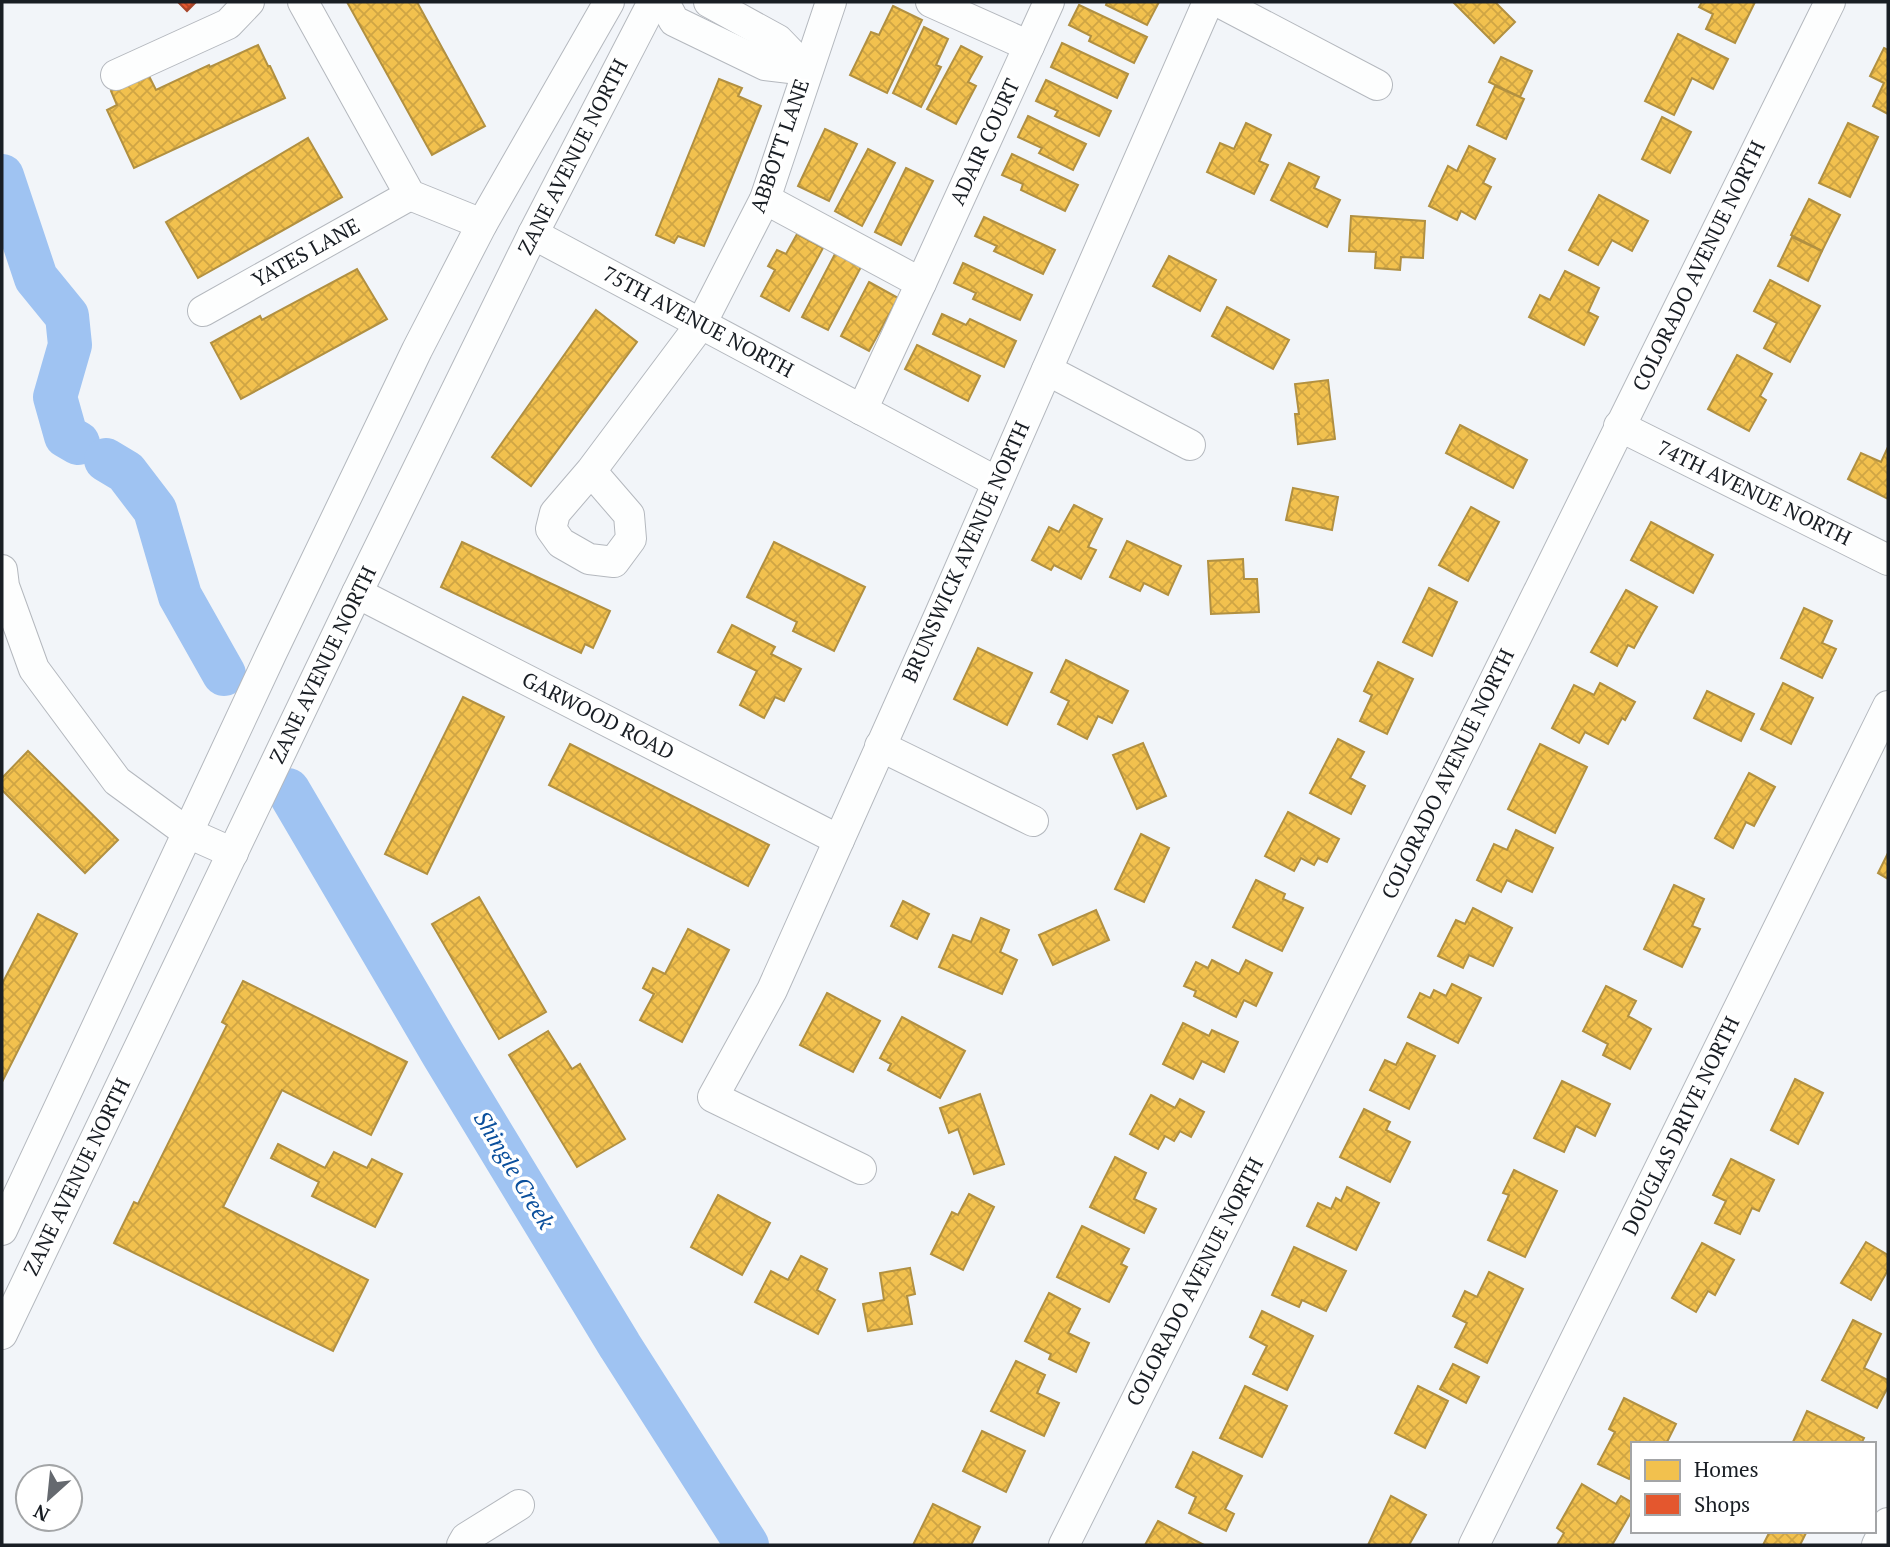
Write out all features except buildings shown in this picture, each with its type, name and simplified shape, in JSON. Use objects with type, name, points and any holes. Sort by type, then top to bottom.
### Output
[{"type":"street","points":[[116,75],[228,24],[249,2]]},
{"type":"street","points":[[303,2],[410,195],[482,224]]},
{"type":"street","name":"ZANE AVENUE NORTH","points":[[2,1230],[272,652],[417,350],[482,224],[609,2]]},
{"type":"street","name":"ZANE AVENUE NORTH","points":[[2,1334],[357,593],[533,234],[653,2]]},
{"type":"street","points":[[664,2],[674,20],[765,65],[807,70]]},
{"type":"street","points":[[709,2],[778,40],[807,70]]},
{"type":"street","name":"ABBOTT LANE","points":[[591,471],[701,324],[765,199],[831,2]]},
{"type":"street","points":[[931,2],[1029,46]]},
{"type":"street","name":"ADAIR COURT","points":[[921,283],[1049,2]]},
{"type":"street","name":"BRUNSWICK AVENUE NORTH","points":[[860,1169],[713,1097],[772,990],[1208,2]]},
{"type":"street","points":[[1219,2],[1377,85]]},
{"type":"street","name":"COLORADO AVENUE NORTH","points":[[1064,1545],[1830,2]]},
{"type":"street","name":"YATES LANE","points":[[202,311],[410,195]]},
{"type":"street","points":[[765,199],[921,283],[862,410]]},
{"type":"street","name":"75TH AVENUE NORTH","points":[[533,234],[997,482]]},
{"type":"street","points":[[1047,370],[1190,445]]},
{"type":"street","name":"74TH AVENUE NORTH","points":[[1619,426],[1888,560]]},
{"type":"street","points":[[2,582],[34,669],[117,781],[188,833],[233,853]]},
{"type":"street","name":"GARWOOD ROAD","points":[[357,593],[839,840]]},
{"type":"street","name":"DOUGLAS DRIVE NORTH","points":[[1474,1545],[1888,706]]},
{"type":"street","points":[[880,746],[1033,821]]},
{"type":"street","points":[[462,1545],[466,1538],[519,1505]]},
{"type":"street","points":[[1877,1545],[1888,1523]]},
{"type":"waterway","name":"Shingle Creek","points":[[2,176],[36,278],[67,316],[70,345],[55,397],[66,436],[78,443]]},
{"type":"waterway","name":"Shingle Creek","points":[[106,460],[126,472],[155,510],[180,596],[224,674]]},
{"type":"waterway","name":"Shingle Creek","points":[[288,790],[443,1054],[620,1346],[747,1545]]}]
